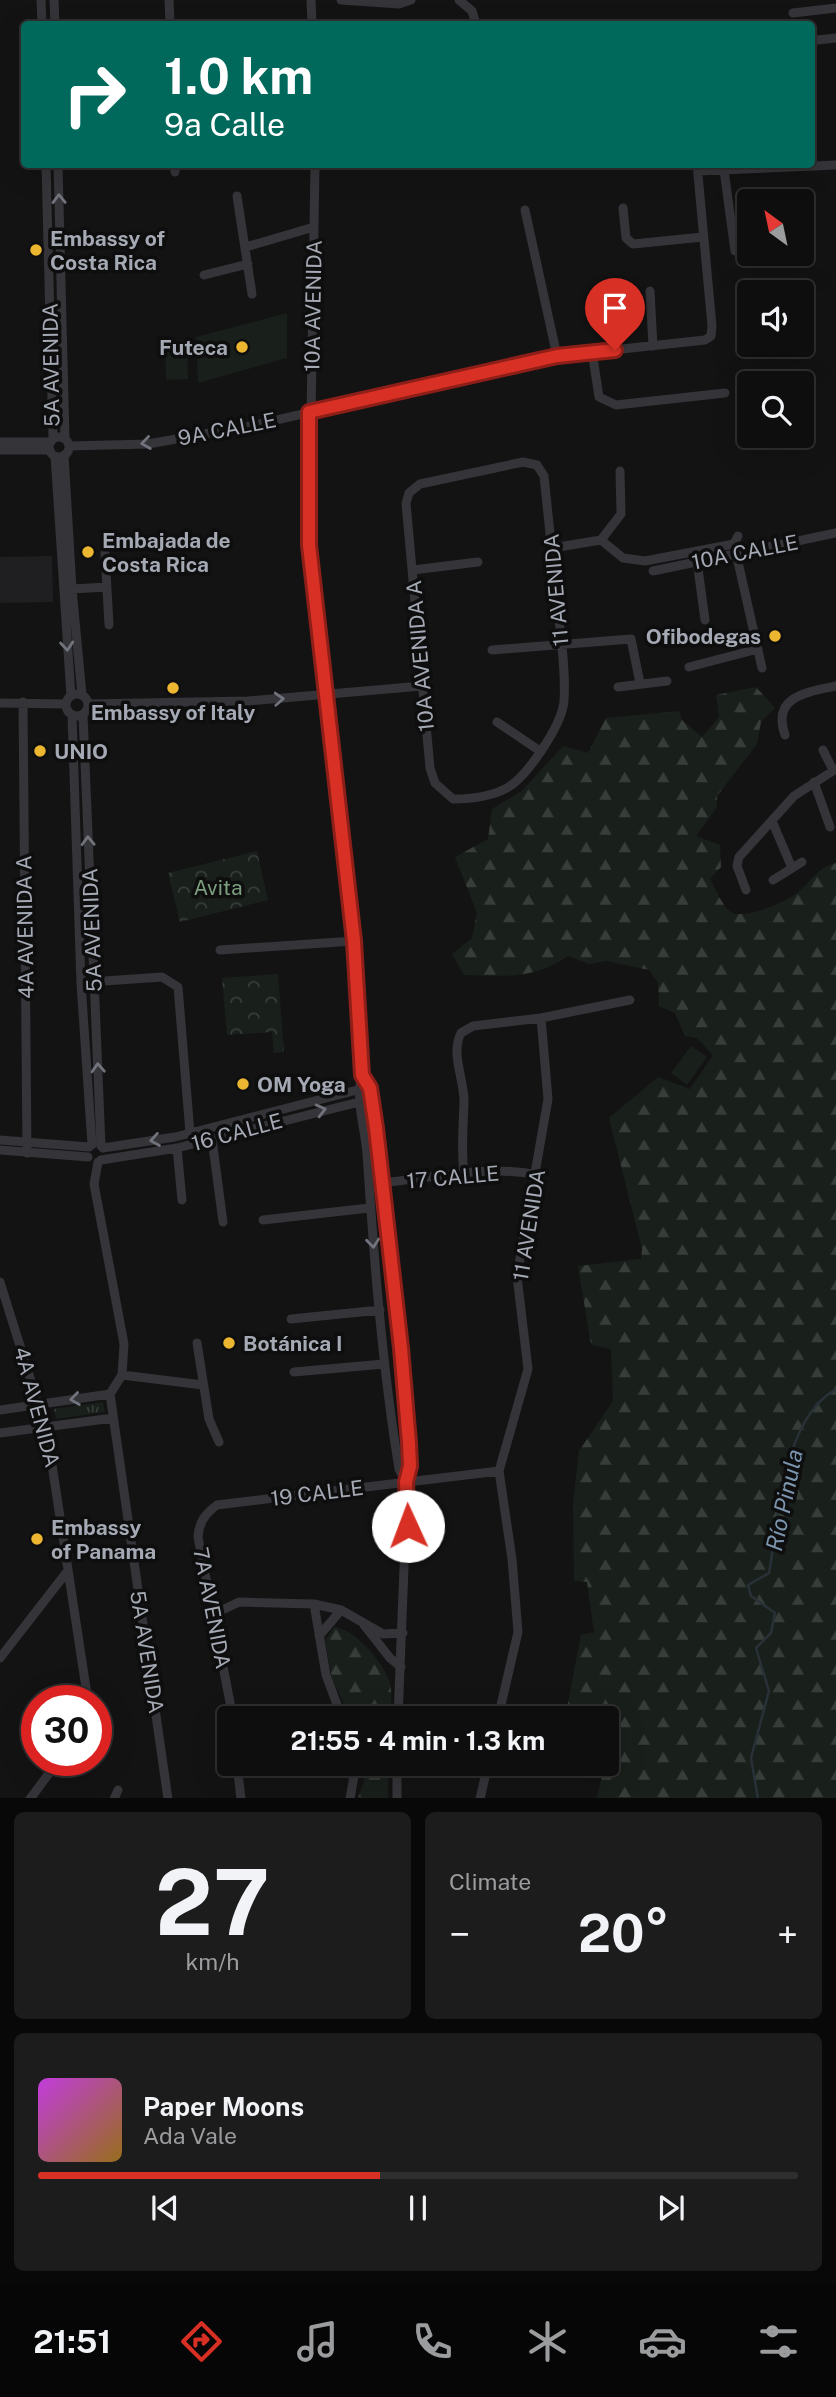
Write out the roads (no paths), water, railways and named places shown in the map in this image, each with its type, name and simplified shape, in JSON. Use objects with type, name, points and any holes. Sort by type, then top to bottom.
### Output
[{"type":"street","points":[[41,0],[41,21]]},
{"type":"street","points":[[54,0],[55,21]]},
{"type":"street","points":[[169,0],[170,21]]},
{"type":"street","points":[[311,0],[312,21]]},
{"type":"street","points":[[341,0],[399,4],[411,0]]},
{"type":"street","points":[[460,0],[472,11],[475,21]]},
{"type":"street","points":[[793,13],[836,8]]},
{"type":"street","points":[[817,40],[836,38]]},
{"type":"street","points":[[815,166],[836,165]]},
{"type":"street","name":"5A AVENIDA","points":[[46,168],[53,426],[82,695]]},
{"type":"street","name":"5A AVENIDA","points":[[58,168],[67,442]]},
{"type":"street","name":"10A AVENIDA","points":[[314,168],[309,545],[354,941],[362,1075],[358,1090],[384,1364],[399,1469],[406,1482]]},
{"type":"street","points":[[623,208],[626,238],[633,244],[703,237],[697,168],[769,168]]},
{"type":"street","points":[[724,170],[735,251]]},
{"type":"street","points":[[237,196],[252,294]]},
{"type":"street","points":[[525,209],[557,356]]},
{"type":"street","points":[[246,247],[314,227]]},
{"type":"street","name":"9A CALLE","points":[[55,449],[67,442],[148,444],[250,426],[557,356],[697,342],[711,335],[703,237]]},
{"type":"street","points":[[204,275],[248,264]]},
{"type":"street","points":[[650,291],[653,346]]},
{"type":"street","points":[[592,351],[599,397],[616,405],[725,393]]},
{"type":"street","points":[[40,442],[50,434],[53,426]]},
{"type":"street","points":[[0,442],[40,442],[55,449]]},
{"type":"street","points":[[0,450],[55,449],[67,442]]},
{"type":"street","name":"5A AVENIDA","points":[[55,449],[68,700]]},
{"type":"street","name":"11 AVENIDA","points":[[409,493],[420,484],[523,462],[537,465],[544,476],[562,644],[564,703],[550,735],[520,778],[507,788],[477,798],[464,799]]},
{"type":"street","points":[[552,548],[601,540],[621,514],[620,471]]},
{"type":"street","name":"10A AVENIDA A","points":[[409,493],[405,503],[430,768],[435,783],[453,799],[464,799]]},
{"type":"street","name":"10A CALLE","points":[[653,571],[836,533]]},
{"type":"street","points":[[601,540],[623,558],[645,561],[734,544],[738,536]]},
{"type":"street","points":[[105,552],[109,625]]},
{"type":"street","points":[[736,553],[762,668]]},
{"type":"street","points":[[697,561],[705,620]]},
{"type":"street","points":[[413,570],[478,562]]},
{"type":"street","points":[[72,589],[107,587]]},
{"type":"street","points":[[492,650],[631,639],[640,683]]},
{"type":"street","points":[[689,667],[758,649]]},
{"type":"street","points":[[618,687],[667,681]]},
{"type":"street","points":[[89,704],[326,696],[422,687]]},
{"type":"street","points":[[785,735],[781,724],[788,702],[807,692],[836,687]]},
{"type":"street","points":[[0,702],[68,700],[82,695],[89,704]]},
{"type":"street","points":[[68,700],[72,715],[83,715],[89,704]]},
{"type":"street","name":"4A AVENIDA A","points":[[23,702],[27,1153]]},
{"type":"street","name":"5A AVENIDA","points":[[72,715],[81,983],[96,1153]]},
{"type":"street","name":"5A AVENIDA","points":[[83,715],[93,982],[96,1153],[94,1178],[124,1345],[122,1375]]},
{"type":"street","points":[[497,722],[540,751]]},
{"type":"street","points":[[746,890],[737,866],[739,857],[794,796],[834,769],[823,750]]},
{"type":"street","points":[[814,782],[830,827]]},
{"type":"street","points":[[772,821],[792,868]]},
{"type":"street","points":[[773,880],[802,862]]},
{"type":"street","points":[[220,950],[354,941]]},
{"type":"street","points":[[81,983],[162,977],[178,987],[190,1133]]},
{"type":"street","points":[[464,1174],[460,1138],[464,1101],[457,1048],[461,1033],[473,1027],[541,1018],[630,1000]]},
{"type":"street","name":"11 AVENIDA","points":[[501,1706],[518,1632],[512,1559],[499,1471],[528,1369],[517,1276],[537,1175],[548,1099],[541,1018]]},
{"type":"street","points":[[340,1094],[354,1082],[361,1060]]},
{"type":"street","name":"10A AVENIDA","points":[[362,1075],[370,1088],[372,1100],[401,1348],[409,1443],[410,1466],[406,1482],[408,1526],[399,1706]]},
{"type":"street","name":"16 CALLE","points":[[0,1140],[96,1153],[190,1133],[370,1088]]},
{"type":"street","name":"16 CALLE","points":[[0,1150],[27,1153],[96,1153],[177,1148],[372,1100]]},
{"type":"street","points":[[212,1139],[223,1222]]},
{"type":"street","points":[[177,1148],[182,1200]]},
{"type":"street","name":"17 CALLE","points":[[368,1184],[464,1174],[522,1172],[537,1175]]},
{"type":"street","points":[[263,1220],[369,1208]]},
{"type":"street","name":"4A AVENIDA","points":[[0,1282],[46,1426],[66,1573],[85,1685]]},
{"type":"street","points":[[291,1319],[380,1310]]},
{"type":"street","points":[[197,1343],[209,1419],[219,1442]]},
{"type":"street","points":[[383,1350],[401,1348]]},
{"type":"street","points":[[294,1373],[384,1364]]},
{"type":"street","points":[[0,1410],[110,1394],[122,1375],[203,1385]]},
{"type":"street","name":"5A AVENIDA","points":[[110,1394],[168,1798]]},
{"type":"street","points":[[0,1433],[113,1418]]},
{"type":"street","name":"19 CALLE","points":[[217,1505],[499,1471]]},
{"type":"street","name":"7A AVENIDA","points":[[217,1505],[201,1520],[198,1537],[231,1706]]},
{"type":"street","points":[[0,1658],[66,1573]]},
{"type":"street","points":[[214,1614],[239,1602],[314,1605],[341,1610],[383,1634],[403,1633]]},
{"type":"street","points":[[314,1605],[330,1690],[337,1706]]},
{"type":"street","points":[[319,1636],[341,1610]]},
{"type":"street","points":[[363,1624],[390,1658],[401,1667]]},
{"type":"street","points":[[30,1798],[47,1776]]},
{"type":"street","points":[[238,1776],[241,1798]]},
{"type":"street","points":[[351,1795],[354,1776]]},
{"type":"street","points":[[397,1776],[397,1798]]},
{"type":"street","points":[[480,1798],[485,1776]]},
{"type":"waterway","name":"Río Pinula","points":[[758,1798],[751,1758],[769,1691],[756,1648],[771,1633],[775,1613],[751,1596],[748,1585],[769,1573],[786,1472],[804,1423],[818,1404],[836,1389]]},
{"type":"place","name":"Embassy of Costa Rica","points":[[36,250]]},
{"type":"place","name":"Futeca","points":[[242,347]]},
{"type":"place","name":"Embajada de Costa Rica","points":[[88,552]]},
{"type":"place","name":"Ofibodegas","points":[[775,636]]},
{"type":"place","name":"Embassy of Italy","points":[[173,688]]},
{"type":"place","name":"UNIO","points":[[40,751]]},
{"type":"place","name":"OM Yoga","points":[[243,1084]]},
{"type":"place","name":"Botánica I","points":[[229,1343]]},
{"type":"place","name":"Embassy of Panama","points":[[37,1539]]},
{"type":"park label","name":"Avita","points":[[218,887]]}]
